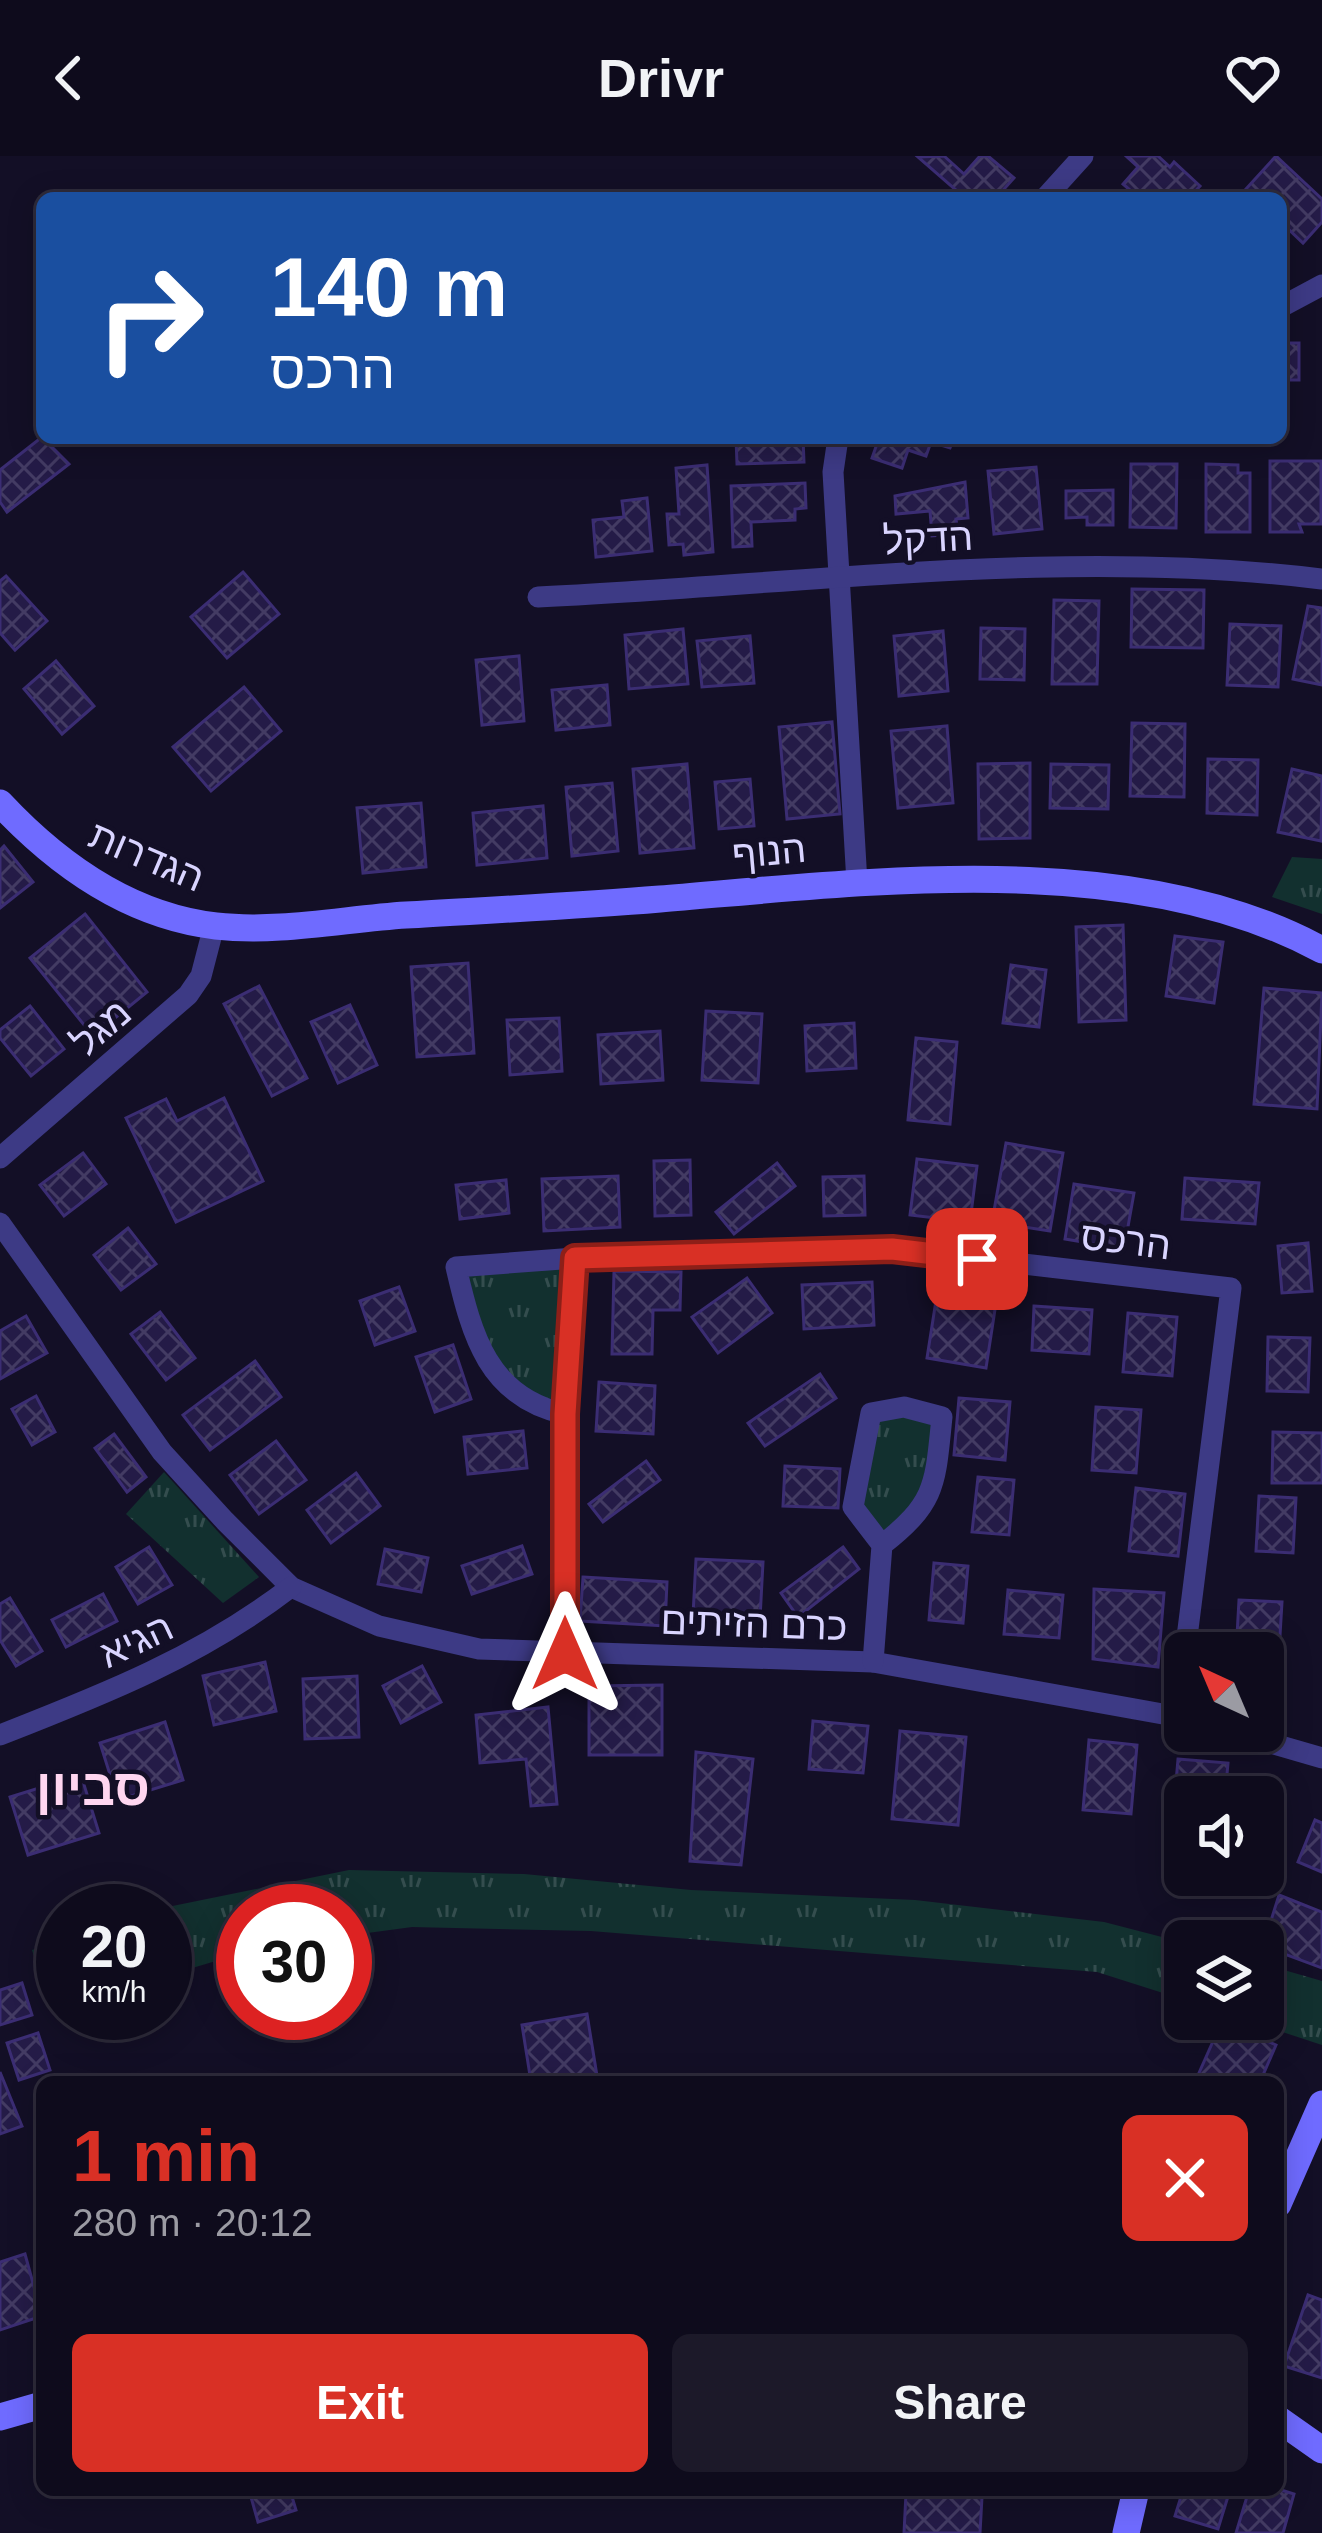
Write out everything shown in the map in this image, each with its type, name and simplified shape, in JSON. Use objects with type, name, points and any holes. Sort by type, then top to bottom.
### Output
[{"type":"street","points":[[1050,192],[1083,156]]},
{"type":"street","points":[[1287,304],[1322,285]]},
{"type":"street","points":[[837,444],[833,472],[857,883]]},
{"type":"street","name":"הדקל","points":[[538,598],[1076,566],[1322,579]]},
{"type":"street","name":"הגדרות","points":[[0,803],[63,865],[100,888],[214,926]]},
{"type":"street","name":"הנוף","points":[[214,926],[857,883],[1105,887],[1252,919],[1322,950]]},
{"type":"street","name":"מגל","points":[[0,1159],[188,995],[201,976],[214,926]]},
{"type":"street","name":"כרם הזיתים","points":[[0,1223],[162,1452],[290,1587],[379,1626],[479,1649],[873,1662],[1164,1714]]},
{"type":"street","name":"הרכס","points":[[565,1414],[530,1406],[493,1371],[468,1319],[456,1267],[575,1258],[892,1249],[1231,1288],[1188,1632]]},
{"type":"street","points":[[565,1654],[565,1414],[575,1258]]},
{"type":"street","points":[[873,1662],[882,1545],[853,1507],[871,1413],[904,1407],[942,1417],[936,1478],[919,1516],[882,1545]]},
{"type":"street","name":"הגיא","points":[[0,1735],[151,1676],[208,1646],[290,1587]]},
{"type":"street","points":[[1284,1747],[1322,1758]]},
{"type":"street","points":[[1284,2190],[1322,2104]]},
{"type":"street","points":[[0,2417],[36,2406]]},
{"type":"street","points":[[1284,2423],[1322,2450]]},
{"type":"street","points":[[1284,2440],[1322,2450]]},
{"type":"street","points":[[1126,2533],[1135,2496]]},
{"type":"green space","points":[[1292,857],[1322,859],[1322,914],[1272,897]]},
{"type":"green space","points":[[575,1258],[565,1414],[493,1371],[456,1267]]},
{"type":"green space","points":[[871,1413],[942,1417],[936,1478],[882,1545],[853,1507]]},
{"type":"green space","points":[[164,1472],[259,1577],[223,1603],[126,1514]]},
{"type":"green space","points":[[349,1870],[524,1874],[691,1890],[915,1900],[1104,1922],[1164,1938],[1164,1993],[1097,1972],[591,1931],[412,1927],[372,1932],[372,1884],[280,1884]]},
{"type":"green space","points":[[216,1897],[216,1961],[192,1968],[192,1902]]},
{"type":"green space","points":[[1284,1970],[1322,1981],[1322,2045],[1284,2032]]},
{"type":"building","points":[[944,156],[964,174],[980,156],[988,156],[1014,178],[1001,192],[958,192],[918,157]]},
{"type":"building","points":[[1126,156],[1158,156],[1170,167],[1174,162],[1200,186],[1194,192],[1132,192],[1123,184],[1138,167]]},
{"type":"building","points":[[1276,156],[1322,199],[1322,222],[1303,243],[1287,228],[1287,192],[1246,189]]},
{"type":"building","points":[[1287,343],[1299,343],[1299,380],[1287,380]]},
{"type":"building","points":[[36,442],[49,444],[69,464],[7,512],[0,502],[0,470]]},
{"type":"building","points":[[736,444],[803,444],[804,462],[737,464]]},
{"type":"building","points":[[877,444],[930,444],[926,456],[908,450],[902,468],[872,458]]},
{"type":"building","points":[[1270,461],[1321,461],[1321,524],[1299,524],[1302,532],[1270,532]]},
{"type":"building","points":[[1131,464],[1177,464],[1176,528],[1130,527]]},
{"type":"building","points":[[1206,464],[1238,465],[1238,473],[1250,473],[1250,532],[1206,532]]},
{"type":"building","points":[[707,465],[713,552],[684,555],[683,544],[669,545],[667,514],[679,514],[676,468]]},
{"type":"building","points":[[1036,467],[1042,529],[994,534],[988,471]]},
{"type":"building","points":[[965,482],[968,518],[956,519],[958,534],[932,536],[930,511],[896,514],[895,496]]},
{"type":"building","points":[[805,483],[806,508],[795,509],[795,520],[751,522],[752,546],[733,547],[731,486]]},
{"type":"building","points":[[1113,490],[1113,525],[1087,525],[1087,517],[1066,518],[1066,491]]},
{"type":"building","points":[[647,498],[652,551],[596,557],[593,520],[624,517],[622,501]]},
{"type":"building","points":[[243,572],[279,614],[227,658],[191,617]]},
{"type":"building","points":[[6,576],[47,621],[15,650],[0,633],[0,581]]},
{"type":"building","points":[[1132,589],[1204,590],[1203,648],[1131,647]]},
{"type":"building","points":[[1054,600],[1099,601],[1097,684],[1052,684]]},
{"type":"building","points":[[1308,606],[1322,608],[1322,685],[1293,679]]},
{"type":"building","points":[[1230,624],[1281,626],[1278,687],[1227,685]]},
{"type":"building","points":[[981,628],[1025,629],[1024,680],[980,679]]},
{"type":"building","points":[[683,629],[688,684],[629,689],[625,635]]},
{"type":"building","points":[[943,631],[948,691],[899,696],[894,636]]},
{"type":"building","points":[[750,636],[754,683],[702,687],[697,641]]},
{"type":"building","points":[[519,656],[524,721],[482,725],[476,660]]},
{"type":"building","points":[[56,661],[94,706],[62,734],[24,689]]},
{"type":"building","points":[[607,685],[610,725],[556,730],[552,690]]},
{"type":"building","points":[[244,687],[281,731],[211,791],[173,747]]},
{"type":"building","points":[[832,722],[840,814],[787,819],[779,727]]},
{"type":"building","points":[[1132,723],[1185,724],[1184,797],[1130,796]]},
{"type":"building","points":[[947,726],[953,803],[898,808],[891,731]]},
{"type":"building","points":[[1208,759],[1258,760],[1257,815],[1207,813]]},
{"type":"building","points":[[1030,763],[1030,838],[979,839],[978,764]]},
{"type":"building","points":[[687,764],[694,848],[640,853],[633,769]]},
{"type":"building","points":[[1051,764],[1109,765],[1108,809],[1050,808]]},
{"type":"building","points":[[1292,769],[1322,776],[1321,841],[1278,832]]},
{"type":"building","points":[[750,779],[754,826],[719,829],[715,782]]},
{"type":"building","points":[[612,783],[618,851],[572,856],[566,787]]},
{"type":"building","points":[[421,803],[426,867],[363,873],[357,808]]},
{"type":"building","points":[[543,806],[547,858],[477,865],[473,813]]},
{"type":"building","points":[[4,846],[33,882],[0,908],[0,850]]},
{"type":"building","points":[[85,914],[147,992],[93,1036],[30,958]]},
{"type":"building","points":[[1123,925],[1126,1020],[1079,1022],[1076,927]]},
{"type":"building","points":[[1175,936],[1223,942],[1214,1003],[1166,996]]},
{"type":"building","points":[[468,963],[474,1053],[417,1057],[411,967]]},
{"type":"building","points":[[1011,965],[1046,970],[1039,1027],[1003,1023]]},
{"type":"building","points":[[259,986],[307,1078],[272,1096],[224,1004]]},
{"type":"building","points":[[1264,988],[1322,993],[1317,1109],[1254,1104]]},
{"type":"building","points":[[350,1005],[377,1065],[338,1083],[311,1022]]},
{"type":"building","points":[[30,1006],[64,1049],[31,1076],[0,1038],[0,1030]]},
{"type":"building","points":[[706,1011],[762,1014],[758,1083],[702,1080]]},
{"type":"building","points":[[559,1018],[562,1071],[510,1075],[507,1020]]},
{"type":"building","points":[[854,1023],[856,1068],[807,1071],[805,1026]]},
{"type":"building","points":[[660,1031],[663,1080],[601,1084],[598,1035]]},
{"type":"building","points":[[916,1038],[957,1042],[950,1124],[908,1120]]},
{"type":"building","points":[[224,1098],[263,1181],[176,1222],[126,1118],[166,1099],[177,1121]]},
{"type":"building","points":[[1006,1143],[1063,1153],[1050,1231],[992,1222]]},
{"type":"building","points":[[83,1153],[106,1184],[64,1216],[40,1185]]},
{"type":"building","points":[[917,1159],[977,1166],[970,1222],[910,1215]]},
{"type":"building","points":[[690,1160],[691,1215],[655,1216],[654,1161]]},
{"type":"building","points":[[777,1163],[795,1186],[734,1234],[716,1212]]},
{"type":"building","points":[[618,1176],[620,1227],[544,1231],[542,1179]]},
{"type":"building","points":[[864,1176],[865,1215],[824,1216],[823,1177]]},
{"type":"building","points":[[1185,1178],[1259,1183],[1255,1224],[1182,1219]]},
{"type":"building","points":[[506,1180],[509,1213],[460,1219],[456,1185]]},
{"type":"building","points":[[1074,1184],[1134,1193],[1124,1249],[1065,1239]]},
{"type":"building","points":[[128,1228],[156,1264],[121,1290],[94,1255]]},
{"type":"building","points":[[1308,1243],[1312,1291],[1282,1293],[1278,1246]]},
{"type":"building","points":[[614,1271],[681,1272],[680,1310],[653,1310],[652,1354],[612,1354]]},
{"type":"building","points":[[747,1278],[772,1313],[718,1353],[692,1317]]},
{"type":"building","points":[[872,1282],[874,1325],[804,1329],[802,1285]]},
{"type":"building","points":[[399,1287],[415,1331],[375,1345],[360,1301]]},
{"type":"building","points":[[937,1294],[996,1303],[986,1368],[927,1358]]},
{"type":"building","points":[[1034,1306],[1092,1310],[1089,1354],[1032,1350]]},
{"type":"building","points":[[160,1312],[195,1358],[166,1380],[131,1334]]},
{"type":"building","points":[[1128,1313],[1177,1317],[1172,1376],[1123,1372]]},
{"type":"building","points":[[26,1316],[47,1353],[0,1379],[0,1331]]},
{"type":"building","points":[[1268,1337],[1310,1338],[1308,1392],[1267,1391]]},
{"type":"building","points":[[453,1345],[471,1399],[435,1412],[416,1357]]},
{"type":"building","points":[[255,1361],[281,1397],[210,1450],[183,1415]]},
{"type":"building","points":[[820,1374],[836,1398],[765,1446],[748,1423]]},
{"type":"building","points":[[599,1382],[655,1386],[653,1434],[596,1431]]},
{"type":"building","points":[[36,1396],[55,1432],[32,1445],[12,1409]]},
{"type":"building","points":[[959,1398],[1010,1402],[1005,1460],[954,1455]]},
{"type":"building","points":[[1096,1407],[1141,1410],[1136,1473],[1092,1470]]},
{"type":"building","points":[[523,1431],[527,1468],[468,1474],[464,1437]]},
{"type":"building","points":[[1273,1432],[1322,1433],[1322,1483],[1272,1483]]},
{"type":"building","points":[[114,1434],[146,1477],[127,1492],[95,1448]]},
{"type":"building","points":[[276,1441],[306,1480],[259,1514],[230,1475]]},
{"type":"building","points":[[646,1461],[660,1480],[603,1522],[589,1504]]},
{"type":"building","points":[[785,1466],[840,1469],[838,1508],[783,1506]]},
{"type":"building","points":[[356,1473],[380,1506],[331,1543],[307,1510]]},
{"type":"building","points":[[978,1477],[1014,1480],[1009,1535],[972,1532]]},
{"type":"building","points":[[1136,1488],[1185,1494],[1178,1556],[1129,1551]]},
{"type":"building","points":[[1259,1496],[1296,1498],[1293,1553],[1256,1551]]},
{"type":"building","points":[[522,1546],[532,1574],[472,1594],[462,1566]]},
{"type":"building","points":[[149,1547],[172,1585],[138,1604],[116,1567]]},
{"type":"building","points":[[843,1547],[859,1569],[798,1617],[781,1593]]},
{"type":"building","points":[[385,1549],[428,1558],[421,1592],[378,1584]]},
{"type":"building","points":[[696,1559],[763,1562],[760,1619],[693,1615]]},
{"type":"building","points":[[934,1563],[968,1566],[963,1623],[929,1620]]},
{"type":"building","points":[[583,1577],[667,1582],[665,1626],[580,1621]]},
{"type":"building","points":[[1094,1589],[1164,1593],[1158,1667],[1093,1659]]},
{"type":"building","points":[[1008,1590],[1063,1595],[1059,1638],[1004,1634]]},
{"type":"building","points":[[103,1594],[117,1621],[66,1647],[52,1620]]},
{"type":"building","points":[[10,1598],[42,1651],[16,1666],[0,1640],[0,1604]]},
{"type":"building","points":[[1239,1600],[1282,1602],[1280,1632],[1237,1632]]},
{"type":"building","points":[[265,1662],[276,1711],[214,1725],[203,1676]]},
{"type":"building","points":[[422,1666],[441,1702],[401,1723],[383,1686]]},
{"type":"building","points":[[357,1676],[359,1737],[305,1739],[303,1679]]},
{"type":"building","points":[[662,1685],[662,1755],[589,1755],[589,1686]]},
{"type":"building","points":[[548,1707],[557,1804],[531,1806],[526,1759],[480,1763],[476,1715]]},
{"type":"building","points":[[813,1721],[868,1726],[863,1773],[809,1769]]},
{"type":"building","points":[[165,1722],[183,1780],[118,1800],[100,1743]]},
{"type":"building","points":[[900,1731],[966,1737],[958,1825],[892,1819]]},
{"type":"building","points":[[1089,1740],[1137,1745],[1131,1814],[1083,1810]]},
{"type":"building","points":[[696,1752],[753,1759],[741,1865],[690,1861]]},
{"type":"building","points":[[1178,1759],[1228,1763],[1227,1776],[1177,1776]]},
{"type":"building","points":[[81,1775],[99,1833],[28,1855],[10,1797]]},
{"type":"building","points":[[1315,1820],[1322,1823],[1322,1872],[1298,1862]]},
{"type":"building","points":[[1279,1896],[1322,1912],[1322,1968],[1284,1954],[1284,1920],[1271,1920]]},
{"type":"building","points":[[22,1983],[32,2015],[0,2025],[0,1990]]},
{"type":"building","points":[[587,2014],[597,2076],[530,2076],[522,2025]]},
{"type":"building","points":[[36,2034],[50,2070],[19,2080],[7,2043]]},
{"type":"building","points":[[1214,2040],[1265,2040],[1276,2045],[1263,2076],[1198,2076]]},
{"type":"building","points":[[0,2072],[22,2126],[0,2134]]},
{"type":"building","points":[[25,2254],[36,2294],[36,2318],[0,2330],[0,2262]]},
{"type":"building","points":[[1308,2295],[1322,2300],[1322,2378],[1284,2366]]},
{"type":"building","points":[[1294,2494],[1283,2533],[1236,2533],[1247,2496]]},
{"type":"building","points":[[251,2496],[292,2496],[296,2510],[258,2522]]},
{"type":"building","points":[[906,2496],[982,2497],[980,2533],[904,2533]]},
{"type":"building","points":[[1181,2496],[1228,2496],[1218,2529],[1175,2516]]},
{"type":"district","name":"סביון","points":[[93,1787]]},
{"type":"route","points":[[565,1654],[565,1414],[575,1258],[892,1249],[977,1259]]}]
